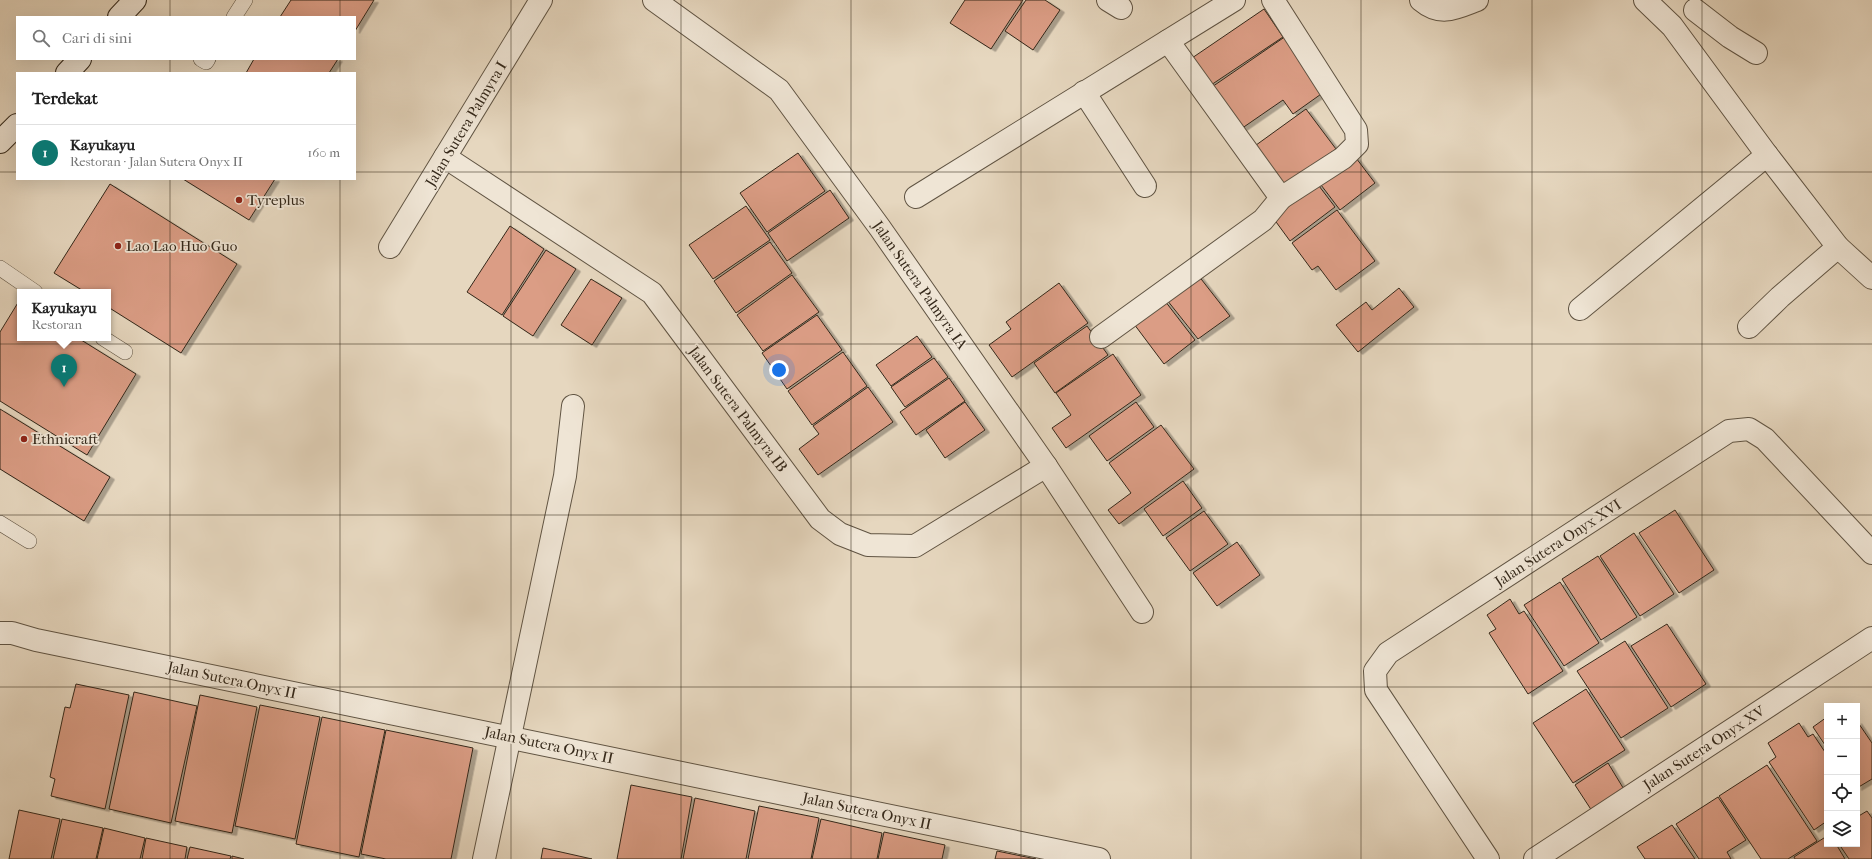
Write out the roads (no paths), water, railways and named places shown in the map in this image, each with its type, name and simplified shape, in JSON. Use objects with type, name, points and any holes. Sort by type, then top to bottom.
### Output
[{"type":"street","name":"Jalan Sutera Palmyra I","points":[[390,247],[541,0]]},
{"type":"street","name":"Jalan Sutera Palmyra IA","points":[[654,0],[779,90],[880,228],[1046,466],[1142,612]]},
{"type":"street","points":[[916,197],[1234,0]]},
{"type":"street","points":[[1101,337],[1263,220],[1280,198],[1344,158],[1357,144],[1356,130],[1273,0]]},
{"type":"street","points":[[1421,0],[1430,8],[1449,10],[1477,0]]},
{"type":"street","points":[[1645,0],[1672,26],[1767,155],[1838,247],[1872,278]]},
{"type":"street","points":[[1672,26],[1701,5],[1730,37],[1756,53]]},
{"type":"street","points":[[1168,41],[1280,198]]},
{"type":"street","points":[[68,72],[79,60]]},
{"type":"street","points":[[1084,92],[1145,186]]},
{"type":"street","points":[[0,142],[16,126]]},
{"type":"street","points":[[1580,309],[1767,155]]},
{"type":"street","name":"Jalan Sutera Palmyra IB","points":[[445,157],[652,293],[820,519],[840,534],[868,545],[915,546],[1046,466]]},
{"type":"street","points":[[1749,327],[1780,297],[1838,247]]},
{"type":"street","points":[[484,859],[565,476],[573,406]]},
{"type":"street","name":"Jalan Sutera Onyx XVI","points":[[1488,859],[1376,690],[1375,671],[1388,653],[1729,431],[1749,429],[1765,439],[1872,553]]},
{"type":"street","name":"Jalan Sutera Onyx II","points":[[0,633],[12,633],[36,640],[1099,859]]},
{"type":"street","name":"Jalan Sutera Onyx XV","points":[[1535,859],[1872,638]]},
{"type":"lane","points":[[235,16],[245,0]]},
{"type":"lane","points":[[0,268],[31,289]]},
{"type":"lane","points":[[108,341],[125,352]]},
{"type":"lane","points":[[0,523],[29,541]]},
{"type":"place","name":"Tyreplus","points":[[239,200]]},
{"type":"place","name":"Lao Lao Huo Guo","points":[[118,246]]},
{"type":"place","name":"Kayukayu","points":[[64,387]]},
{"type":"place","name":"Ethnicraft","points":[[24,439]]}]
